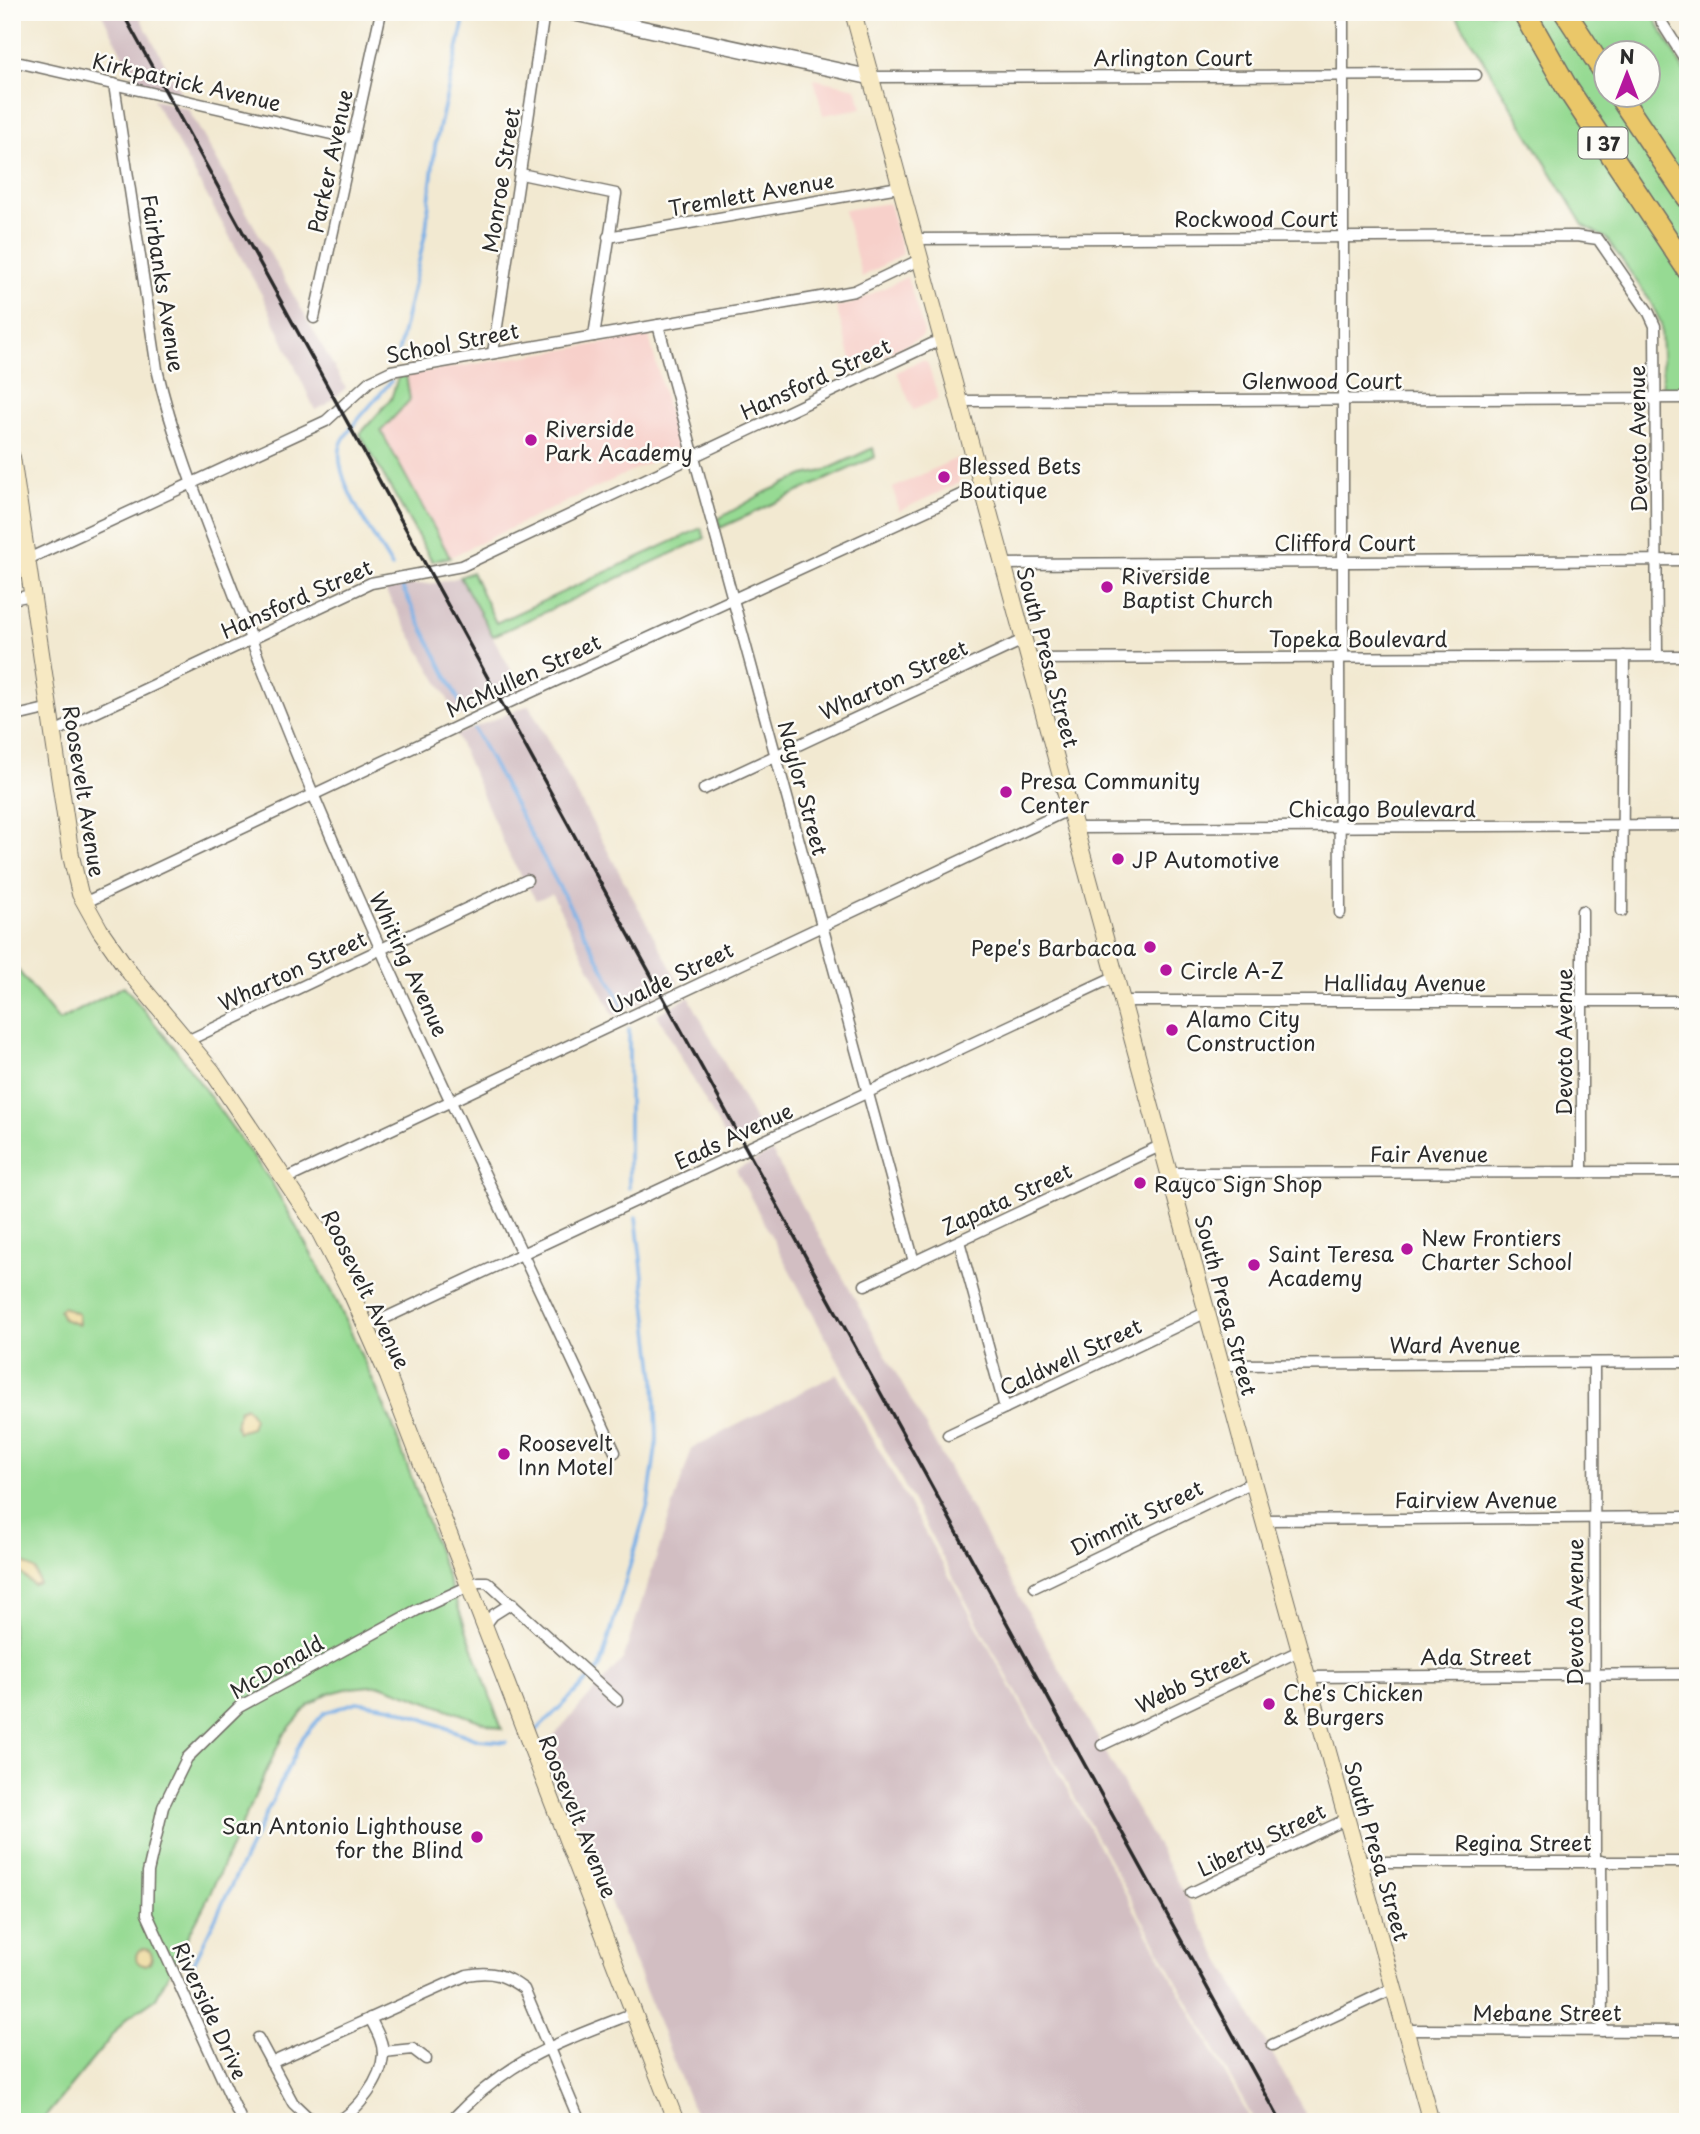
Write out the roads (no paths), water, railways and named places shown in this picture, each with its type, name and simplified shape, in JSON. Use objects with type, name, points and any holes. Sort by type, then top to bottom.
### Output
[{"type":"highway","name":"I 37","points":[[1524,12],[1567,88],[1688,270]]},
{"type":"highway","points":[[1565,12],[1592,55]]},
{"type":"highway","name":"I 37","points":[[1627,108],[1688,198]]},
{"type":"main road","name":"South Presa Street","points":[[853,12],[940,340],[1076,828],[1299,1651],[1431,2122]]},
{"type":"main road","name":"Roosevelt Avenue","points":[[12,457],[71,856],[84,903],[130,973],[212,1072],[286,1179],[333,1257],[366,1327],[676,2122]]},
{"type":"street","name":"Parker Avenue","points":[[314,317],[381,12]]},
{"type":"street","name":"Monroe Street","points":[[493,353],[544,12]]},
{"type":"street","points":[[568,12],[869,77]]},
{"type":"street","points":[[1340,913],[1344,399],[1343,12]]},
{"type":"street","points":[[1659,12],[1662,23],[1688,64]]},
{"type":"street","name":"Kirkpatrick Avenue","points":[[12,61],[353,139]]},
{"type":"street","name":"Arlington Court","points":[[869,77],[1476,75]]},
{"type":"street","name":"Fairbanks Avenue","points":[[114,84],[157,369],[164,404],[193,483]]},
{"type":"street","points":[[521,174],[616,194],[594,336]]},
{"type":"street","name":"Tremlett Avenue","points":[[608,237],[899,187]]},
{"type":"street","name":"Rockwood Court","points":[[914,239],[1598,239]]},
{"type":"street","name":"Devoto Avenue","points":[[1598,239],[1649,313],[1655,326],[1657,656]]},
{"type":"street","name":"School Street","points":[[27,559],[326,421],[381,374],[854,291],[919,260]]},
{"type":"street","name":"Naylor Street","points":[[658,325],[914,1262]]},
{"type":"street","name":"Hansford Street","points":[[54,732],[371,583],[462,566],[940,340]]},
{"type":"street","name":"Glenwood Court","points":[[957,401],[1688,398]]},
{"type":"street","name":"Whiting Avenue","points":[[193,483],[312,794],[615,1452]]},
{"type":"street","name":"McMullen Street","points":[[84,903],[312,794],[980,486]]},
{"type":"street","name":"Clifford Court","points":[[1002,564],[1688,560]]},
{"type":"street","points":[[12,599],[33,594]]},
{"type":"street","name":"Wharton Street","points":[[704,789],[1023,640]]},
{"type":"street","points":[[1622,911],[1624,656]]},
{"type":"street","name":"Topeka Boulevard","points":[[1028,659],[1688,656]]},
{"type":"street","points":[[12,717],[50,708]]},
{"type":"street","name":"Uvalde Street","points":[[286,1179],[1070,809]]},
{"type":"street","name":"Chicago Boulevard","points":[[1076,828],[1688,825]]},
{"type":"street","name":"Wharton Street","points":[[187,1041],[527,880]]},
{"type":"street","name":"Devoto Avenue","points":[[1581,911],[1582,1172]]},
{"type":"street","name":"Eads Avenue","points":[[366,1327],[1116,976]]},
{"type":"street","name":"Halliday Avenue","points":[[1123,1001],[1688,1001]]},
{"type":"street","name":"Zapata Street","points":[[865,1285],[1162,1145]]},
{"type":"street","name":"Fair Avenue","points":[[1169,1173],[1688,1172]]},
{"type":"street","points":[[959,1241],[1005,1408]]},
{"type":"street","name":"Caldwell Street","points":[[948,1435],[1208,1312]]},
{"type":"street","name":"Ward Avenue","points":[[1222,1365],[1688,1362]]},
{"type":"street","name":"Devoto Avenue","points":[[1594,1363],[1594,1674],[1602,2031]]},
{"type":"street","name":"Dimmit Street","points":[[1035,1587],[1253,1482]]},
{"type":"street","name":"Fairview Avenue","points":[[1264,1520],[1688,1517]]},
{"type":"street","points":[[467,1585],[487,1582],[617,1700]]},
{"type":"street","name":"McDonald","points":[[147,1914],[146,1884],[158,1824],[187,1758],[200,1744],[239,1707],[467,1585]]},
{"type":"street","points":[[483,1629],[493,1615],[512,1603]]},
{"type":"street","name":"Webb Street","points":[[1102,1745],[1299,1651]]},
{"type":"street","name":"Ada Street","points":[[1307,1677],[1688,1674]]},
{"type":"street","name":"Liberty Street","points":[[1191,1893],[1347,1819]]},
{"type":"street","name":"Regina Street","points":[[1358,1862],[1688,1862]]},
{"type":"street","name":"Riverside Drive","points":[[147,1914],[242,2122]]},
{"type":"street","points":[[271,2063],[467,1975],[491,1972],[513,1979],[524,1989],[580,2122]]},
{"type":"street","points":[[1272,2045],[1394,1988]]},
{"type":"street","points":[[450,2122],[495,2079],[523,2059],[634,2013]]},
{"type":"street","points":[[344,2120],[372,2085],[383,2052],[380,2037],[370,2018]]},
{"type":"street","name":"Mebane Street","points":[[1405,2030],[1688,2031]]},
{"type":"street","points":[[258,2038],[293,2103],[313,2122]]},
{"type":"street","points":[[383,2052],[413,2049],[426,2059]]},
{"type":"waterway","points":[[397,358],[426,230],[435,146],[464,20],[470,12]]},
{"type":"waterway","points":[[391,381],[347,434],[340,453],[341,469],[355,504],[392,567]]},
{"type":"waterway","points":[[402,587],[464,711]]},
{"type":"waterway","points":[[474,729],[624,1007]]},
{"type":"waterway","points":[[629,1029],[629,1188]]},
{"type":"waterway","points":[[537,1730],[600,1668],[648,1504],[657,1440],[655,1379],[636,1217]]},
{"type":"waterway","points":[[191,1969],[303,1737],[324,1713],[357,1702],[392,1707],[478,1740],[506,1742]]},
{"type":"railway","points":[[122,12],[1281,2122]]},
{"type":"place","name":"Riverside Park Academy","points":[[531,440]]},
{"type":"place","name":"Blessed Bets Boutique","points":[[944,477]]},
{"type":"place","name":"Riverside Baptist Church","points":[[1107,587]]},
{"type":"place","name":"Presa Community Center","points":[[1006,792]]},
{"type":"place","name":"JP Automotive","points":[[1118,859]]},
{"type":"place","name":"Pepe's Barbacoa","points":[[1150,947]]},
{"type":"place","name":"Circle A-Z","points":[[1166,970]]},
{"type":"place","name":"Alamo City Construction","points":[[1172,1030]]},
{"type":"place","name":"Rayco Sign Shop","points":[[1140,1183]]},
{"type":"place","name":"New Frontiers Charter School","points":[[1407,1249]]},
{"type":"place","name":"Saint Teresa Academy","points":[[1254,1265]]},
{"type":"place","name":"Roosevelt Inn Motel","points":[[504,1454]]},
{"type":"place","name":"Che's Chicken & Burgers","points":[[1269,1704]]},
{"type":"place","name":"San Antonio Lighthouse for the Blind","points":[[477,1837]]}]
